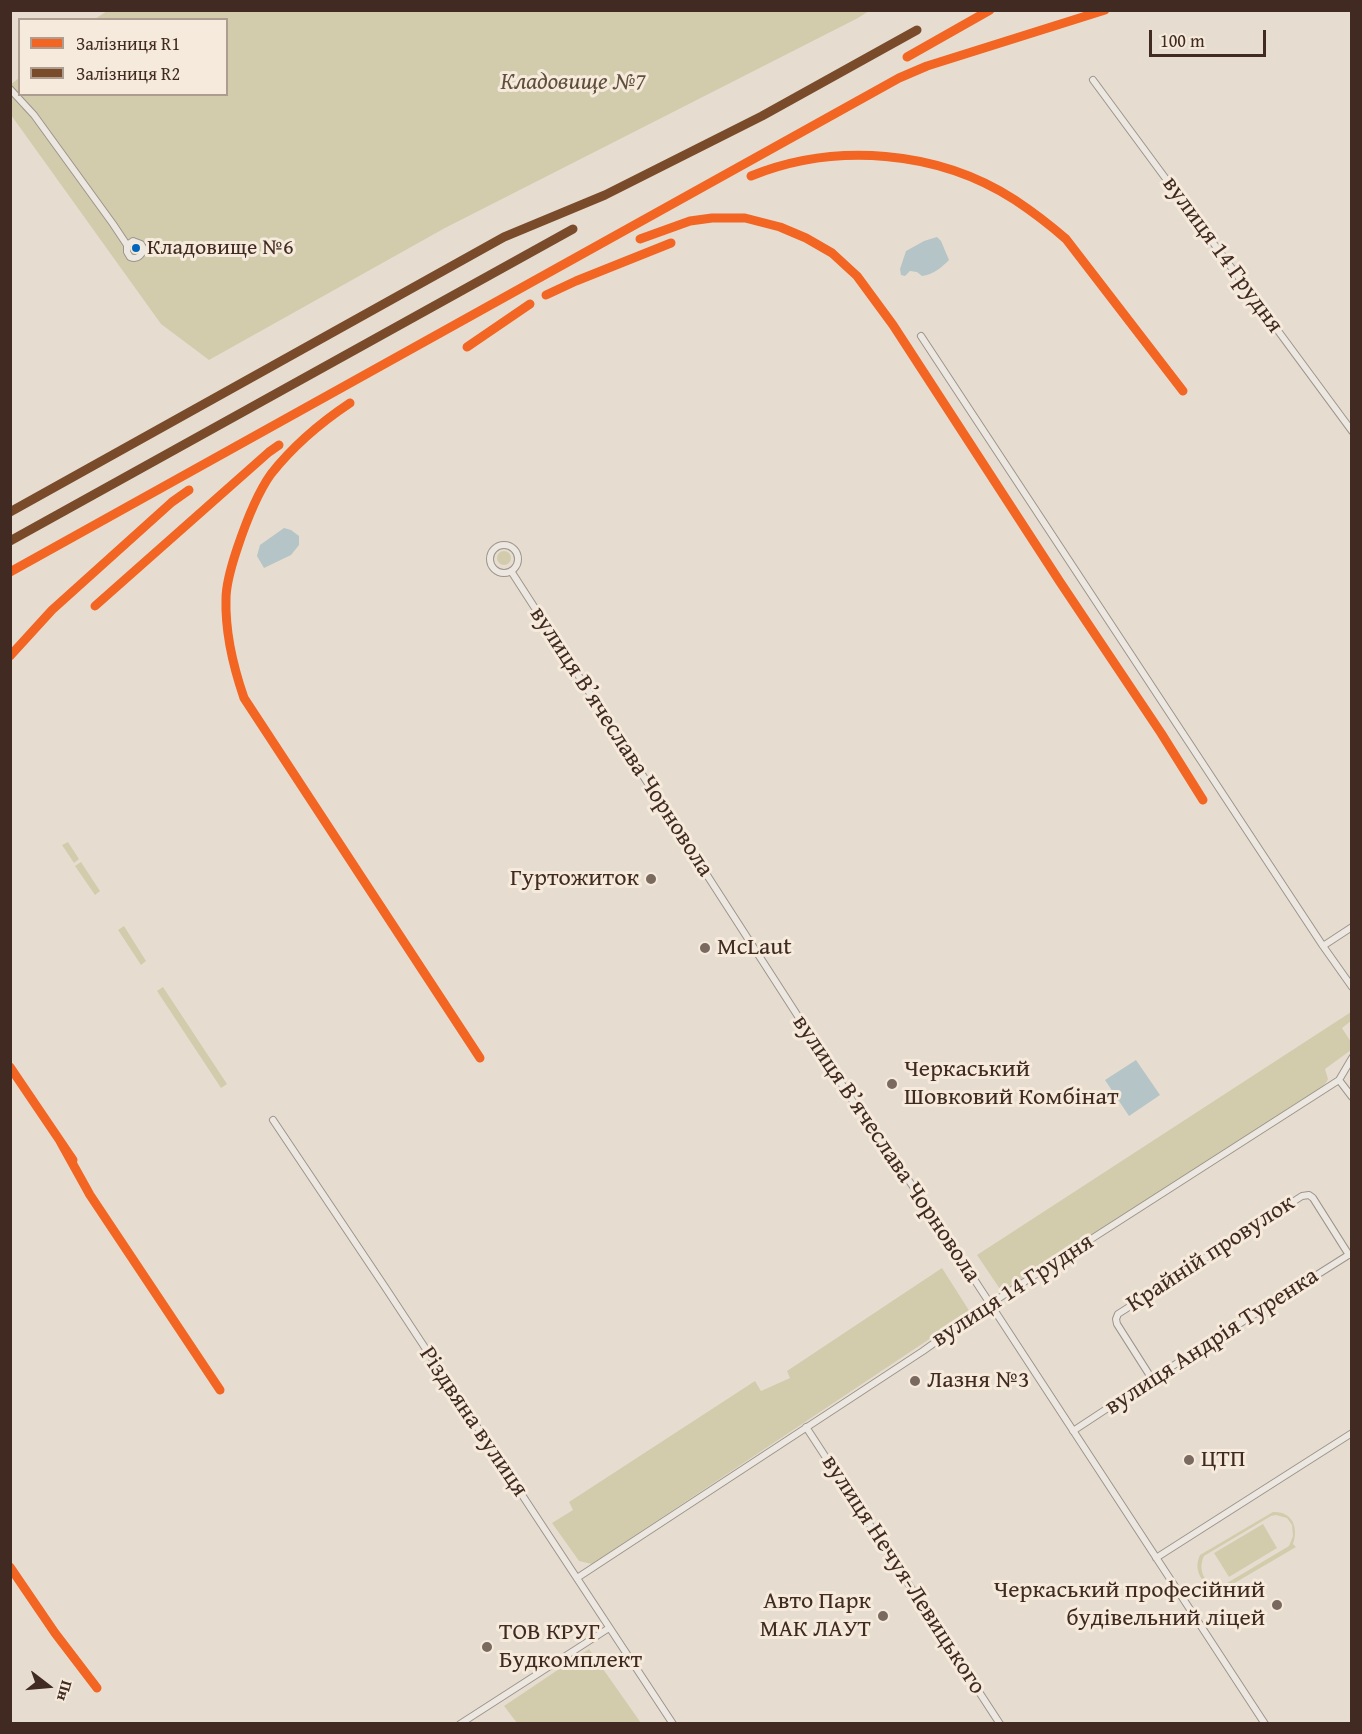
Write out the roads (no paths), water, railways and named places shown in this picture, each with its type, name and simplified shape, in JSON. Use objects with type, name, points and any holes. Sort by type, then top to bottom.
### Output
[{"type":"street","name":"вулиця 14 Грудня","points":[[1093,80],[1352,431]]},
{"type":"street","points":[[10,88],[34,115],[127,245]]},
{"type":"street","points":[[921,336],[1352,987]]},
{"type":"street","name":"вулиця Вʼячеслава Чорновола","points":[[507,544],[517,554],[517,563],[511,571],[498,572],[489,561],[491,552],[498,545],[507,544]]},
{"type":"street","name":"вулиця Вʼячеслава Чорновола","points":[[511,571],[852,1100],[919,1196],[1265,1724]]},
{"type":"street","points":[[1323,946],[1352,927]]},
{"type":"street","name":"вулиця 14 Грудня","points":[[577,1578],[989,1305],[1340,1080],[1352,1058]]},
{"type":"street","points":[[1340,1080],[1352,1097]]},
{"type":"street","name":"Різдвяна вулиця","points":[[273,1120],[673,1724]]},
{"type":"street","name":"Крайній провулок","points":[[1152,1379],[1117,1324],[1118,1314],[1302,1196],[1309,1195],[1313,1198],[1350,1254]]},
{"type":"street","name":"вулиця Андрія Туренка","points":[[1073,1431],[1350,1254]]},
{"type":"street","name":"вулиця Нечуя-Левицького","points":[[806,1427],[1000,1724]]},
{"type":"street","points":[[1156,1558],[1352,1433]]},
{"type":"street","points":[[460,1724],[609,1628]]},
{"type":"rail line","name":"R1","points":[[907,57],[990,10]]},
{"type":"rail line","name":"R1","points":[[10,572],[899,78],[927,66],[1105,10]]},
{"type":"rail line","name":"R2","points":[[10,512],[504,237],[605,195],[762,116],[917,30]]},
{"type":"rail line","name":"R1","points":[[751,176],[783,165],[817,158],[851,155],[886,156],[920,161],[953,170],[985,183],[1015,200],[1066,239],[1183,391]]},
{"type":"rail line","name":"R1","points":[[640,239],[690,221],[745,218],[780,227],[806,238],[832,253],[857,276],[893,325],[1203,800]]},
{"type":"rail line","name":"R2","points":[[10,541],[573,229]]},
{"type":"rail line","name":"R1","points":[[546,295],[671,243]]},
{"type":"rail line","name":"R1","points":[[467,347],[530,304]]},
{"type":"rail line","name":"R1","points":[[350,403],[288,454],[271,474],[256,501],[237,549],[227,587],[226,612],[230,649],[244,698],[480,1058]]},
{"type":"rail line","name":"R1","points":[[95,606],[279,445]]},
{"type":"rail line","name":"R1","points":[[10,656],[52,610],[172,502],[189,490]]},
{"type":"rail line","name":"R1","points":[[10,1067],[73,1160]]},
{"type":"rail line","name":"R1","points":[[60,1141],[90,1195],[220,1390]]},
{"type":"rail line","name":"R1","points":[[10,1567],[55,1633],[97,1688]]},
{"type":"place","name":"Кладовище №6","points":[[136,248]]},
{"type":"place","name":"Гуртожиток","points":[[651,879]]},
{"type":"place","name":"McLaut","points":[[705,948]]},
{"type":"place","name":"Черкаський Шовковий Комбінат","points":[[892,1084]]},
{"type":"place","name":"Лазня №3","points":[[915,1381]]},
{"type":"place","name":"ЦТП","points":[[1189,1460]]},
{"type":"place","name":"Черкаський професійний будівельний ліцей","points":[[1277,1605]]},
{"type":"place","name":"Авто Парк МАК ЛАУТ","points":[[883,1616]]},
{"type":"place","name":"ТОВ КРУГ Будкомплект","points":[[487,1647]]},
{"type":"park label","name":"Кладовище №7","points":[[573,83]]}]
